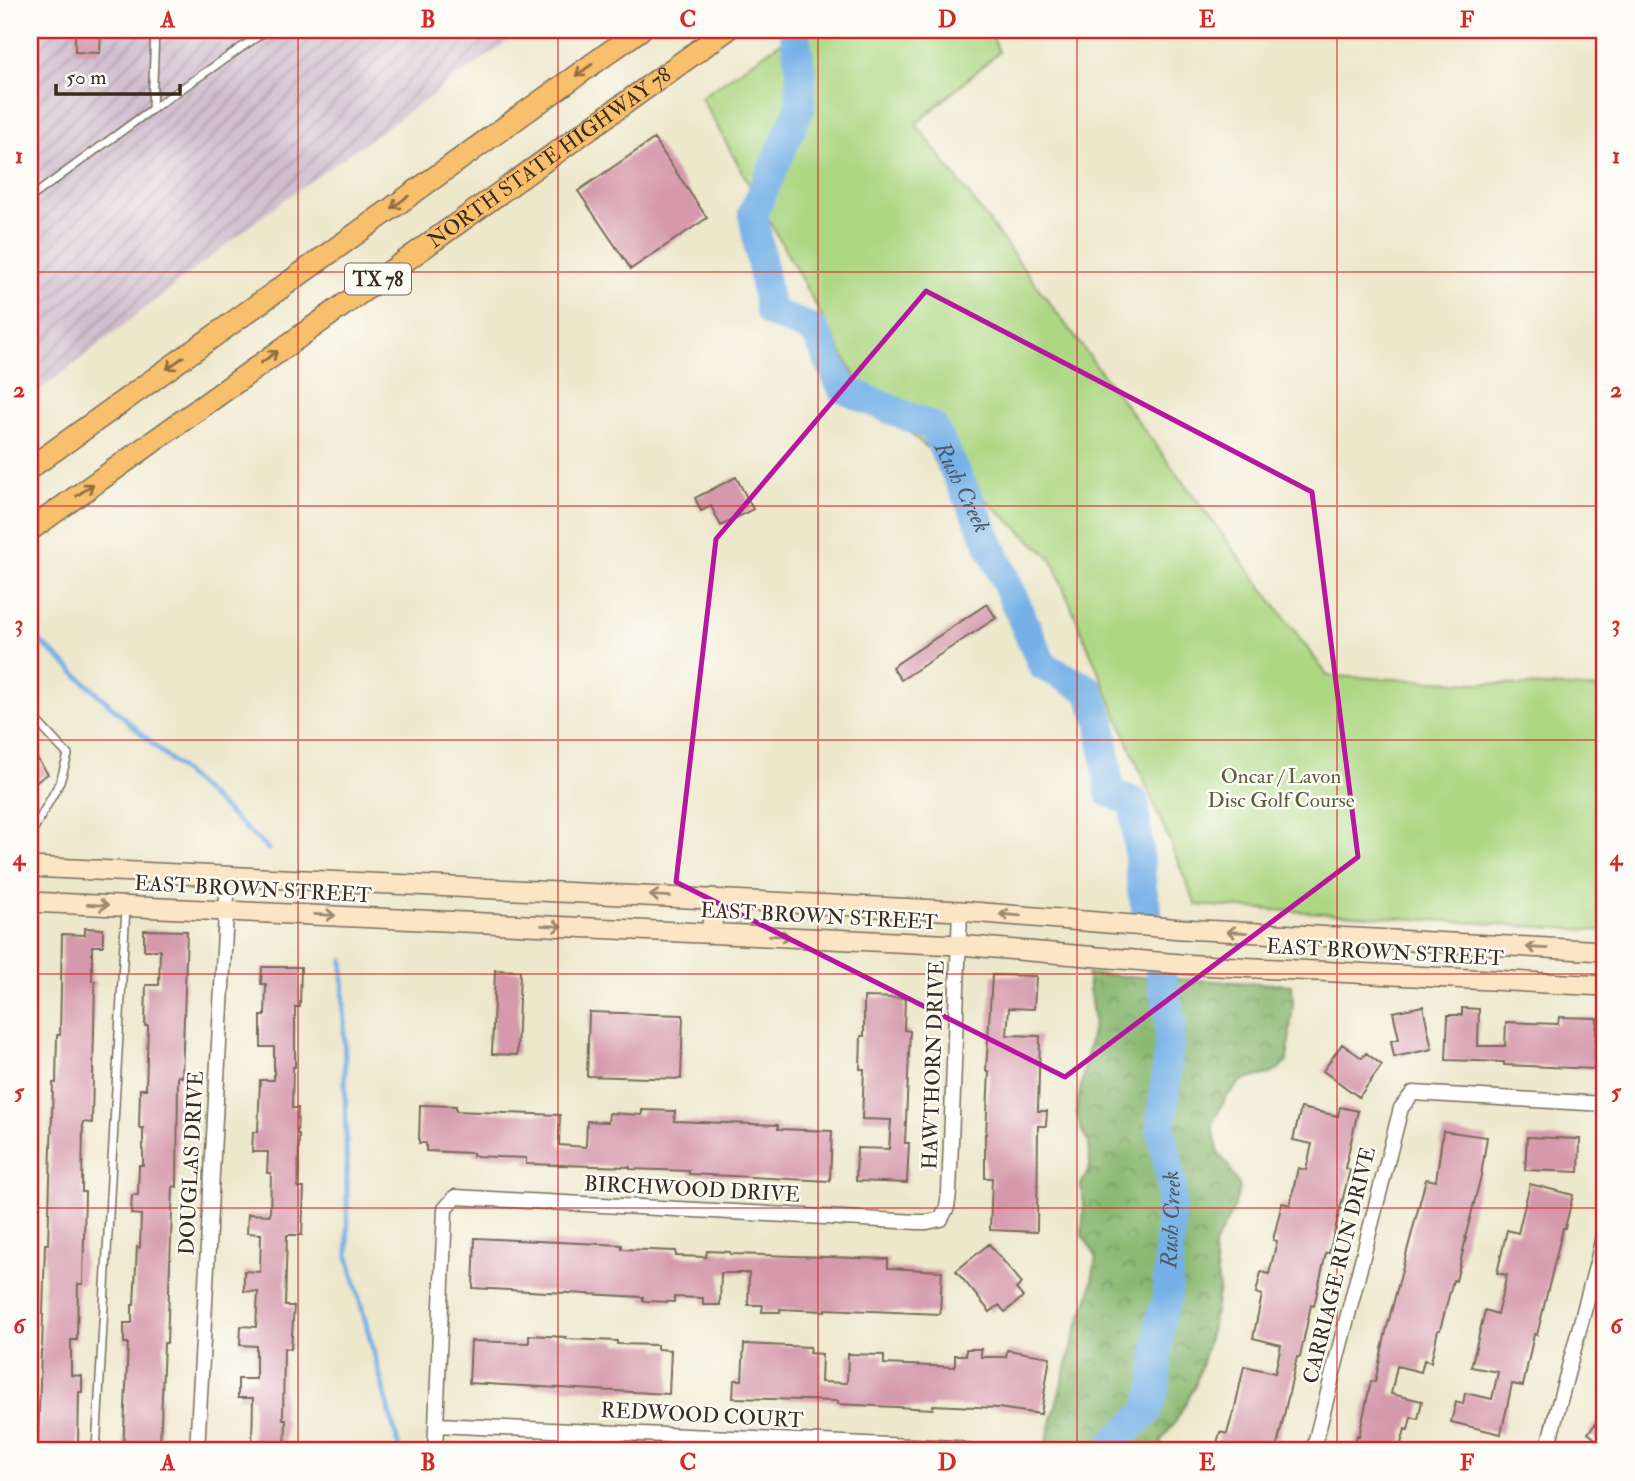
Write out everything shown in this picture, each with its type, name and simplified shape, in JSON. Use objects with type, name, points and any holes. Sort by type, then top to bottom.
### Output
[{"type":"main road","name":"TX 78","points":[[30,468],[640,30]]},
{"type":"main road","name":"NORTH STATE HIGHWAY 78","points":[[30,530],[727,30]]},
{"type":"main road","name":"EAST BROWN STREET","points":[[30,867],[960,911],[1182,929],[1605,951]]},
{"type":"main road","points":[[712,933],[713,898]]},
{"type":"main road","name":"EAST BROWN STREET","points":[[30,902],[959,945],[1180,964],[1605,986]]},
{"type":"street","name":"DOUGLAS DRIVE","points":[[197,1451],[228,876]]},
{"type":"street","name":"HAWTHORN DRIVE","points":[[941,1219],[947,1207],[948,1193],[960,911]]},
{"type":"street","name":"CARRIAGE RUN DRIVE","points":[[1313,1451],[1401,1108],[1413,1093],[1605,1104]]},
{"type":"street","name":"BIRCHWOOD DRIVE","points":[[436,1425],[445,1209],[455,1197],[899,1222],[927,1223],[941,1219]]},
{"type":"street","points":[[1555,1451],[1548,1445],[1605,1227]]},
{"type":"street","points":[[435,1451],[436,1425]]},
{"type":"street","name":"REDWOOD COURT","points":[[436,1425],[942,1447],[967,1451]]},
{"type":"lane","points":[[152,110],[155,30]]},
{"type":"lane","points":[[30,198],[267,30]]},
{"type":"lane","points":[[30,714],[68,755],[60,782],[30,836]]},
{"type":"lane","points":[[96,1451],[126,906]]},
{"type":"highlighted area","points":[[926,291],[1312,492],[1358,857],[1065,1077],[676,882],[716,539]]},
{"type":"shaded area","points":[[30,30],[524,30],[286,198],[30,398]]},
{"type":"green space","name":"Oncar / Lavon Disc Golf Course","points":[[799,30],[990,30],[999,52],[916,124],[1328,676],[1605,689],[1605,931],[1196,905],[1051,558],[863,391],[701,97]]},
{"type":"green space","points":[[1087,974],[1292,985],[1293,1003],[1287,1062],[1273,1073],[1243,1080],[1226,1097],[1212,1124],[1219,1155],[1227,1163],[1240,1187],[1233,1210],[1214,1245],[1219,1288],[1213,1324],[1195,1386],[1176,1421],[1161,1441],[1161,1451],[1041,1451],[1046,1442],[1075,1334],[1090,1293],[1096,1256],[1082,1235],[1084,1205],[1081,1185],[1090,1167],[1089,1143],[1081,1129],[1076,1111],[1094,1021]]},
{"type":"building","points":[[75,30],[101,30],[100,53],[75,52]]},
{"type":"building","points":[[654,139],[707,218],[631,269],[578,191]]},
{"type":"building","points":[[736,477],[753,509],[721,526],[711,506],[701,511],[695,498]]},
{"type":"building","points":[[987,604],[996,618],[901,680],[892,667]]},
{"type":"building","points":[[30,748],[48,774],[30,786]]},
{"type":"building","points":[[85,928],[103,929],[103,946],[92,946],[92,981],[95,981],[92,1123],[83,1122],[83,1284],[78,1284],[77,1340],[71,1340],[71,1375],[82,1376],[78,1446],[38,1445],[53,1083],[56,1083],[57,1035],[60,1035],[62,934],[85,935]]},
{"type":"building","points":[[144,930],[187,931],[182,1077],[178,1076],[177,1187],[173,1186],[160,1447],[148,1446],[148,1451],[123,1451],[128,1343],[124,1343],[124,1323],[132,1323],[137,1247],[140,1248],[141,1215],[131,1214],[132,1195],[138,1195],[139,1165],[143,1165],[143,1128],[139,1128],[140,1089],[146,1089],[146,985],[159,985],[160,950],[144,950]]},
{"type":"building","points":[[262,967],[301,967],[300,1007],[295,1007],[292,1108],[298,1108],[298,1188],[304,1188],[302,1235],[287,1235],[285,1306],[294,1306],[291,1349],[284,1348],[285,1451],[252,1451],[253,1398],[238,1398],[238,1379],[256,1379],[256,1346],[240,1345],[241,1326],[256,1327],[258,1292],[244,1291],[244,1271],[260,1272],[261,1234],[247,1233],[248,1214],[270,1215],[271,1173],[267,1173],[268,1152],[252,1152],[253,1132],[258,1132],[260,1080],[274,1080],[274,1047],[261,1047],[261,1016],[265,1016],[266,984],[261,984]]},
{"type":"building","points":[[495,970],[520,971],[517,1055],[492,1054]]},
{"type":"building","points":[[992,975],[1036,976],[1034,1009],[1009,1008],[1007,1035],[1040,1036],[1038,1111],[1047,1111],[1046,1126],[1038,1126],[1037,1232],[990,1230],[992,1178],[985,1178],[985,1134]]},
{"type":"building","points":[[864,997],[905,998],[904,1030],[910,1031],[905,1143],[909,1143],[907,1183],[856,1181],[857,1148],[889,1149],[891,1120],[862,1119],[864,1069],[860,1069],[861,1036],[864,1036]]},
{"type":"building","points":[[1423,1006],[1432,1049],[1394,1057],[1391,1041],[1399,1039],[1393,1012]]},
{"type":"building","points":[[1462,1008],[1479,1009],[1478,1046],[1505,1046],[1506,1022],[1558,1024],[1559,1017],[1597,1018],[1594,1069],[1446,1060],[1448,1015],[1462,1015]]},
{"type":"building","points":[[589,1012],[683,1015],[681,1079],[587,1076]]},
{"type":"building","points":[[1342,1044],[1362,1058],[1366,1053],[1382,1065],[1359,1097],[1323,1071]]},
{"type":"building","points":[[420,1105],[456,1106],[456,1111],[560,1115],[559,1145],[586,1147],[587,1121],[608,1122],[609,1113],[642,1115],[642,1110],[675,1111],[674,1121],[778,1125],[778,1129],[832,1131],[830,1181],[689,1174],[689,1171],[630,1167],[526,1164],[526,1158],[426,1151],[426,1143],[419,1143]]},
{"type":"building","points":[[1340,1107],[1358,1111],[1345,1168],[1350,1170],[1314,1306],[1311,1305],[1300,1357],[1297,1357],[1276,1451],[1235,1451],[1216,1447],[1220,1432],[1227,1434],[1244,1366],[1275,1373],[1281,1345],[1253,1338],[1262,1295],[1256,1293],[1261,1272],[1269,1274],[1277,1241],[1273,1240],[1282,1203],[1290,1205],[1298,1168],[1306,1170],[1312,1144],[1293,1140],[1301,1108],[1338,1116]]},
{"type":"building","points":[[1443,1131],[1487,1137],[1481,1176],[1456,1281],[1453,1280],[1431,1362],[1424,1360],[1421,1372],[1397,1366],[1391,1394],[1422,1401],[1418,1419],[1411,1417],[1399,1451],[1353,1451],[1371,1381],[1375,1382],[1426,1179],[1436,1181]]},
{"type":"building","points":[[1527,1137],[1580,1139],[1579,1172],[1525,1170]]},
{"type":"building","points":[[1530,1184],[1573,1195],[1537,1335],[1534,1334],[1523,1386],[1512,1384],[1501,1434],[1451,1422],[1456,1402],[1463,1404],[1465,1393],[1492,1399],[1498,1372],[1471,1367],[1485,1310],[1497,1314],[1507,1275],[1497,1273],[1507,1230],[1518,1233]]},
{"type":"building","points":[[475,1238],[622,1245],[622,1249],[676,1251],[676,1256],[706,1257],[707,1251],[888,1259],[888,1268],[942,1271],[940,1314],[825,1309],[780,1309],[780,1312],[762,1312],[763,1305],[748,1305],[749,1273],[721,1273],[720,1305],[703,1305],[703,1298],[674,1297],[674,1302],[643,1301],[643,1297],[473,1288]]},
{"type":"building","points":[[989,1244],[1022,1283],[1016,1289],[1023,1297],[1005,1312],[999,1305],[990,1312],[956,1271]]},
{"type":"building","points":[[529,1335],[617,1341],[617,1344],[657,1345],[657,1349],[671,1350],[669,1394],[469,1383],[471,1341],[529,1343]]},
{"type":"building","points":[[744,1344],[810,1347],[809,1353],[822,1354],[821,1382],[847,1383],[848,1354],[884,1355],[884,1364],[955,1367],[955,1355],[966,1355],[966,1349],[981,1349],[981,1357],[1006,1357],[1007,1350],[1050,1357],[1041,1414],[998,1408],[933,1405],[933,1409],[838,1404],[838,1401],[733,1398],[734,1380],[742,1380]]},
{"type":"building","points":[[1605,1412],[1605,1447],[1588,1433]]},
{"type":"waterway","name":"Rush Creek","points":[[794,30],[801,71],[800,108],[753,213],[770,312],[814,330],[843,389],[933,427],[979,520],[1043,666],[1088,689],[1101,722],[1110,793],[1134,802],[1142,890],[1147,911]]},
{"type":"waterway","points":[[30,632],[268,849]]},
{"type":"waterway","points":[[343,960],[348,1256],[400,1451]]},
{"type":"waterway","name":"Rush Creek","points":[[1109,1451],[1114,1442],[1148,1411],[1155,1388],[1160,1321],[1167,1298],[1172,1185],[1161,1128],[1171,1022],[1160,971]]}]
